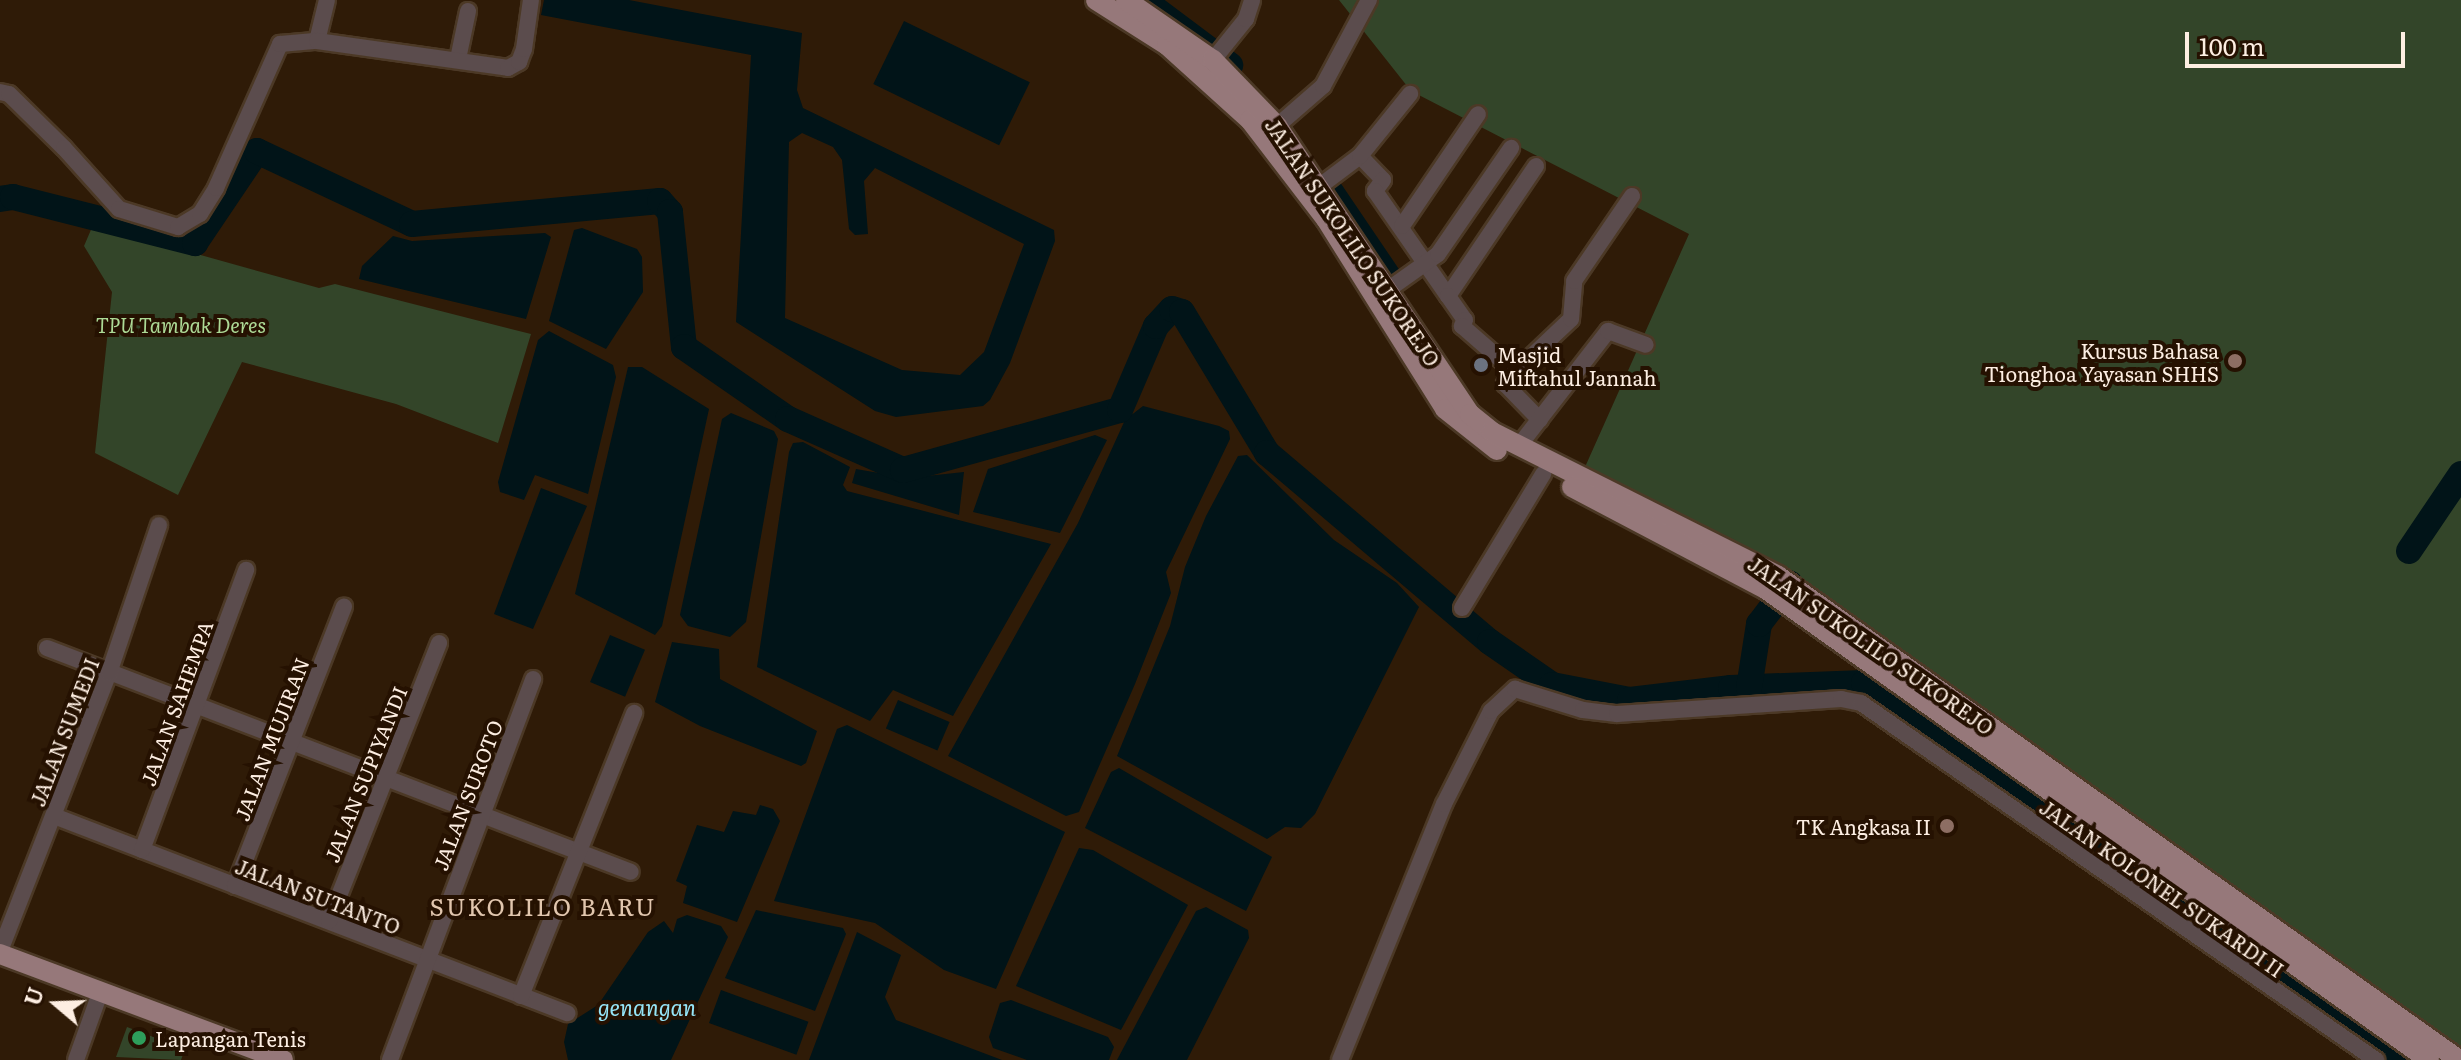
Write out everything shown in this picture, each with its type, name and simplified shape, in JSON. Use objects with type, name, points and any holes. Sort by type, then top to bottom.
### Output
[{"type":"main road","name":"JALAN SUKOLILO SUKOREJO","points":[[1096,0],[1135,5],[1214,58],[1256,115],[1322,185],[1353,260],[1445,409],[1543,474],[1772,583]]},
{"type":"main road","name":"JALAN SUKOLILO SUKOREJO","points":[[1256,115],[1282,123],[1322,185],[1396,285],[1470,414],[1489,438],[1522,443],[1623,494],[1772,583],[2301,945],[2459,1060]]},
{"type":"main road","name":"JALAN SUKOLILO SUKOREJO","points":[[1823,620],[2289,965],[2429,1060]]},
{"type":"main road","points":[[2289,965],[2301,945]]},
{"type":"main road","points":[[0,952],[260,1056],[283,1060]]},
{"type":"street","points":[[317,41],[327,0]]},
{"type":"street","points":[[5,93],[119,209],[178,227],[200,214],[216,188],[275,49],[291,40],[317,41],[508,68],[519,62],[531,0]]},
{"type":"street","points":[[1214,58],[1246,19],[1252,0]]},
{"type":"street","points":[[1282,123],[1323,86],[1369,0]]},
{"type":"street","points":[[458,59],[468,11]]},
{"type":"street","points":[[1322,185],[1360,156],[1410,94]]},
{"type":"street","points":[[1402,226],[1478,114]]},
{"type":"street","points":[[1396,285],[1428,264],[1464,221],[1511,148]]},
{"type":"street","points":[[1360,156],[1383,180],[1375,191],[1465,320],[1462,326],[1515,372]]},
{"type":"street","points":[[1448,296],[1536,166]]},
{"type":"street","points":[[1540,420],[1505,384],[1571,319],[1574,281],[1632,196]]},
{"type":"street","points":[[1522,443],[1608,331],[1646,345]]},
{"type":"street","points":[[1462,608],[1543,474]]},
{"type":"street","name":"JALAN SUMEDI","points":[[0,952],[109,673],[159,525]]},
{"type":"street","name":"JALAN SAHEMPA","points":[[142,850],[246,570]]},
{"type":"street","name":"JALAN MUJIRAN","points":[[235,886],[344,607]]},
{"type":"street","name":"JALAN SUPIYANDI","points":[[329,921],[439,643]]},
{"type":"street","points":[[47,648],[631,872]]},
{"type":"street","name":"JALAN SUROTO","points":[[390,1060],[428,961],[478,814],[533,679]]},
{"type":"street","name":"JALAN KOLONEL SUKARDI II","points":[[1340,1060],[1444,804],[1491,711],[1509,691],[1617,714],[1841,699],[1861,703],[2376,1060]]},
{"type":"street","points":[[521,996],[634,713]]},
{"type":"street","name":"JALAN SUTANTO","points":[[54,816],[567,1013]]},
{"type":"street","points":[[76,1060],[100,993]]},
{"type":"green space","points":[[1339,0],[2461,0],[2461,1060],[1581,476],[1689,234],[1411,91]]},
{"type":"green space","name":"TPU Tambak Deres","points":[[93,225],[319,288],[335,284],[531,334],[498,443],[396,404],[242,362],[178,495],[95,453],[112,292],[84,246]]},
{"type":"green space","name":"Lapangan Tenis","points":[[127,1027],[185,1049],[181,1060],[116,1057]]},
{"type":"water","points":[[544,0],[629,0],[802,33],[797,90],[803,108],[1054,230],[1055,241],[1010,363],[990,400],[983,406],[896,417],[875,411],[736,322],[751,55],[541,15]],"holes":[[[802,133],[833,147],[842,160],[849,229],[855,235],[868,234],[864,181],[875,168],[1024,244],[984,352],[960,375],[902,370],[785,318],[789,142]]]},
{"type":"water","points":[[904,21],[1030,82],[999,145],[873,84]]},
{"type":"water","points":[[582,228],[637,249],[642,257],[643,292],[606,349],[549,321],[574,230]]},
{"type":"water","points":[[545,233],[551,237],[526,319],[359,279],[362,266],[393,236],[412,241]]},
{"type":"water","points":[[549,331],[613,365],[616,377],[588,494],[535,475],[524,500],[500,492],[498,482],[538,340]]},
{"type":"water","points":[[628,367],[642,367],[709,409],[662,626],[655,635],[575,594]]},
{"type":"water","points":[[1143,406],[1219,426],[1229,431],[1230,439],[1166,572],[1171,593],[1135,684],[1079,812],[1066,816],[948,756],[1078,523],[1125,420]]},
{"type":"water","points":[[731,413],[774,431],[778,439],[746,622],[730,637],[688,626],[680,615],[722,419]]},
{"type":"water","points":[[1095,435],[1107,440],[1060,533],[973,512],[988,469]]},
{"type":"water","points":[[803,442],[850,467],[843,485],[847,491],[1051,544],[953,716],[893,690],[870,721],[757,667],[789,452],[793,443]]},
{"type":"water","points":[[1247,455],[1334,540],[1397,583],[1419,607],[1315,814],[1301,828],[1285,827],[1267,839],[1117,756],[1170,626],[1185,567],[1206,516],[1238,456]]},
{"type":"water","points":[[856,469],[908,478],[964,472],[959,515],[852,483]]},
{"type":"water","points":[[541,488],[587,506],[533,629],[494,614]]},
{"type":"water","points":[[610,635],[645,650],[625,697],[590,682]]},
{"type":"water","points":[[672,642],[719,649],[720,679],[817,731],[806,763],[801,766],[700,726],[655,702]]},
{"type":"water","points":[[898,700],[950,722],[937,750],[886,729]]},
{"type":"water","points":[[847,725],[1065,832],[996,989],[944,970],[875,923],[774,901],[837,729]]},
{"type":"water","points":[[1119,768],[1272,857],[1246,911],[1085,828],[1111,772]]},
{"type":"water","points":[[760,805],[773,809],[780,821],[737,922],[683,903],[687,886],[676,881],[697,825],[724,832],[733,811],[756,815]]},
{"type":"water","points":[[1079,848],[1093,850],[1188,905],[1121,1030],[1016,986]]},
{"type":"water","points":[[1206,907],[1248,930],[1249,938],[1187,1060],[1117,1060],[1196,911]]},
{"type":"water","points":[[756,910],[843,928],[846,934],[815,1011],[725,978]]},
{"type":"water","name":"genangan","points":[[687,915],[721,926],[728,937],[671,1060],[568,1060],[564,1042],[568,1024],[598,1005],[648,932],[664,921],[673,933],[677,919]]},
{"type":"water","points":[[857,932],[901,955],[885,997],[896,1020],[1002,1060],[809,1060]]},
{"type":"water","points":[[721,990],[808,1022],[796,1055],[709,1023]]},
{"type":"water","points":[[1011,1000],[1108,1037],[1114,1047],[1109,1060],[1027,1060],[993,1048],[989,1037],[1000,1003]]},
{"type":"waterway","points":[[1143,0],[1230,65]]},
{"type":"waterway","points":[[0,199],[13,197],[195,243],[257,151],[412,224],[660,201],[670,212],[684,347],[788,419],[903,470],[1120,410],[1156,326],[1172,309],[1182,312],[1267,453],[1490,642],[1552,685],[1630,700],[1731,688],[1864,683],[2407,1060]]},
{"type":"waterway","points":[[1331,192],[1392,282]]},
{"type":"waterway","points":[[2409,551],[2461,474]]},
{"type":"waterway","points":[[1749,688],[1759,624],[1790,583]]},
{"type":"place","name":"Kursus Bahasa Tionghoa Yayasan SHHS","points":[[2235,361]]},
{"type":"place","name":"Masjid Miftahul Jannah","points":[[1481,365]]},
{"type":"place","name":"TK Angkasa II","points":[[1947,826]]},
{"type":"place","name":"Lapangan Tenis","points":[[139,1038]]},
{"type":"district","name":"SUKOLILO BARU","points":[[543,906]]}]
